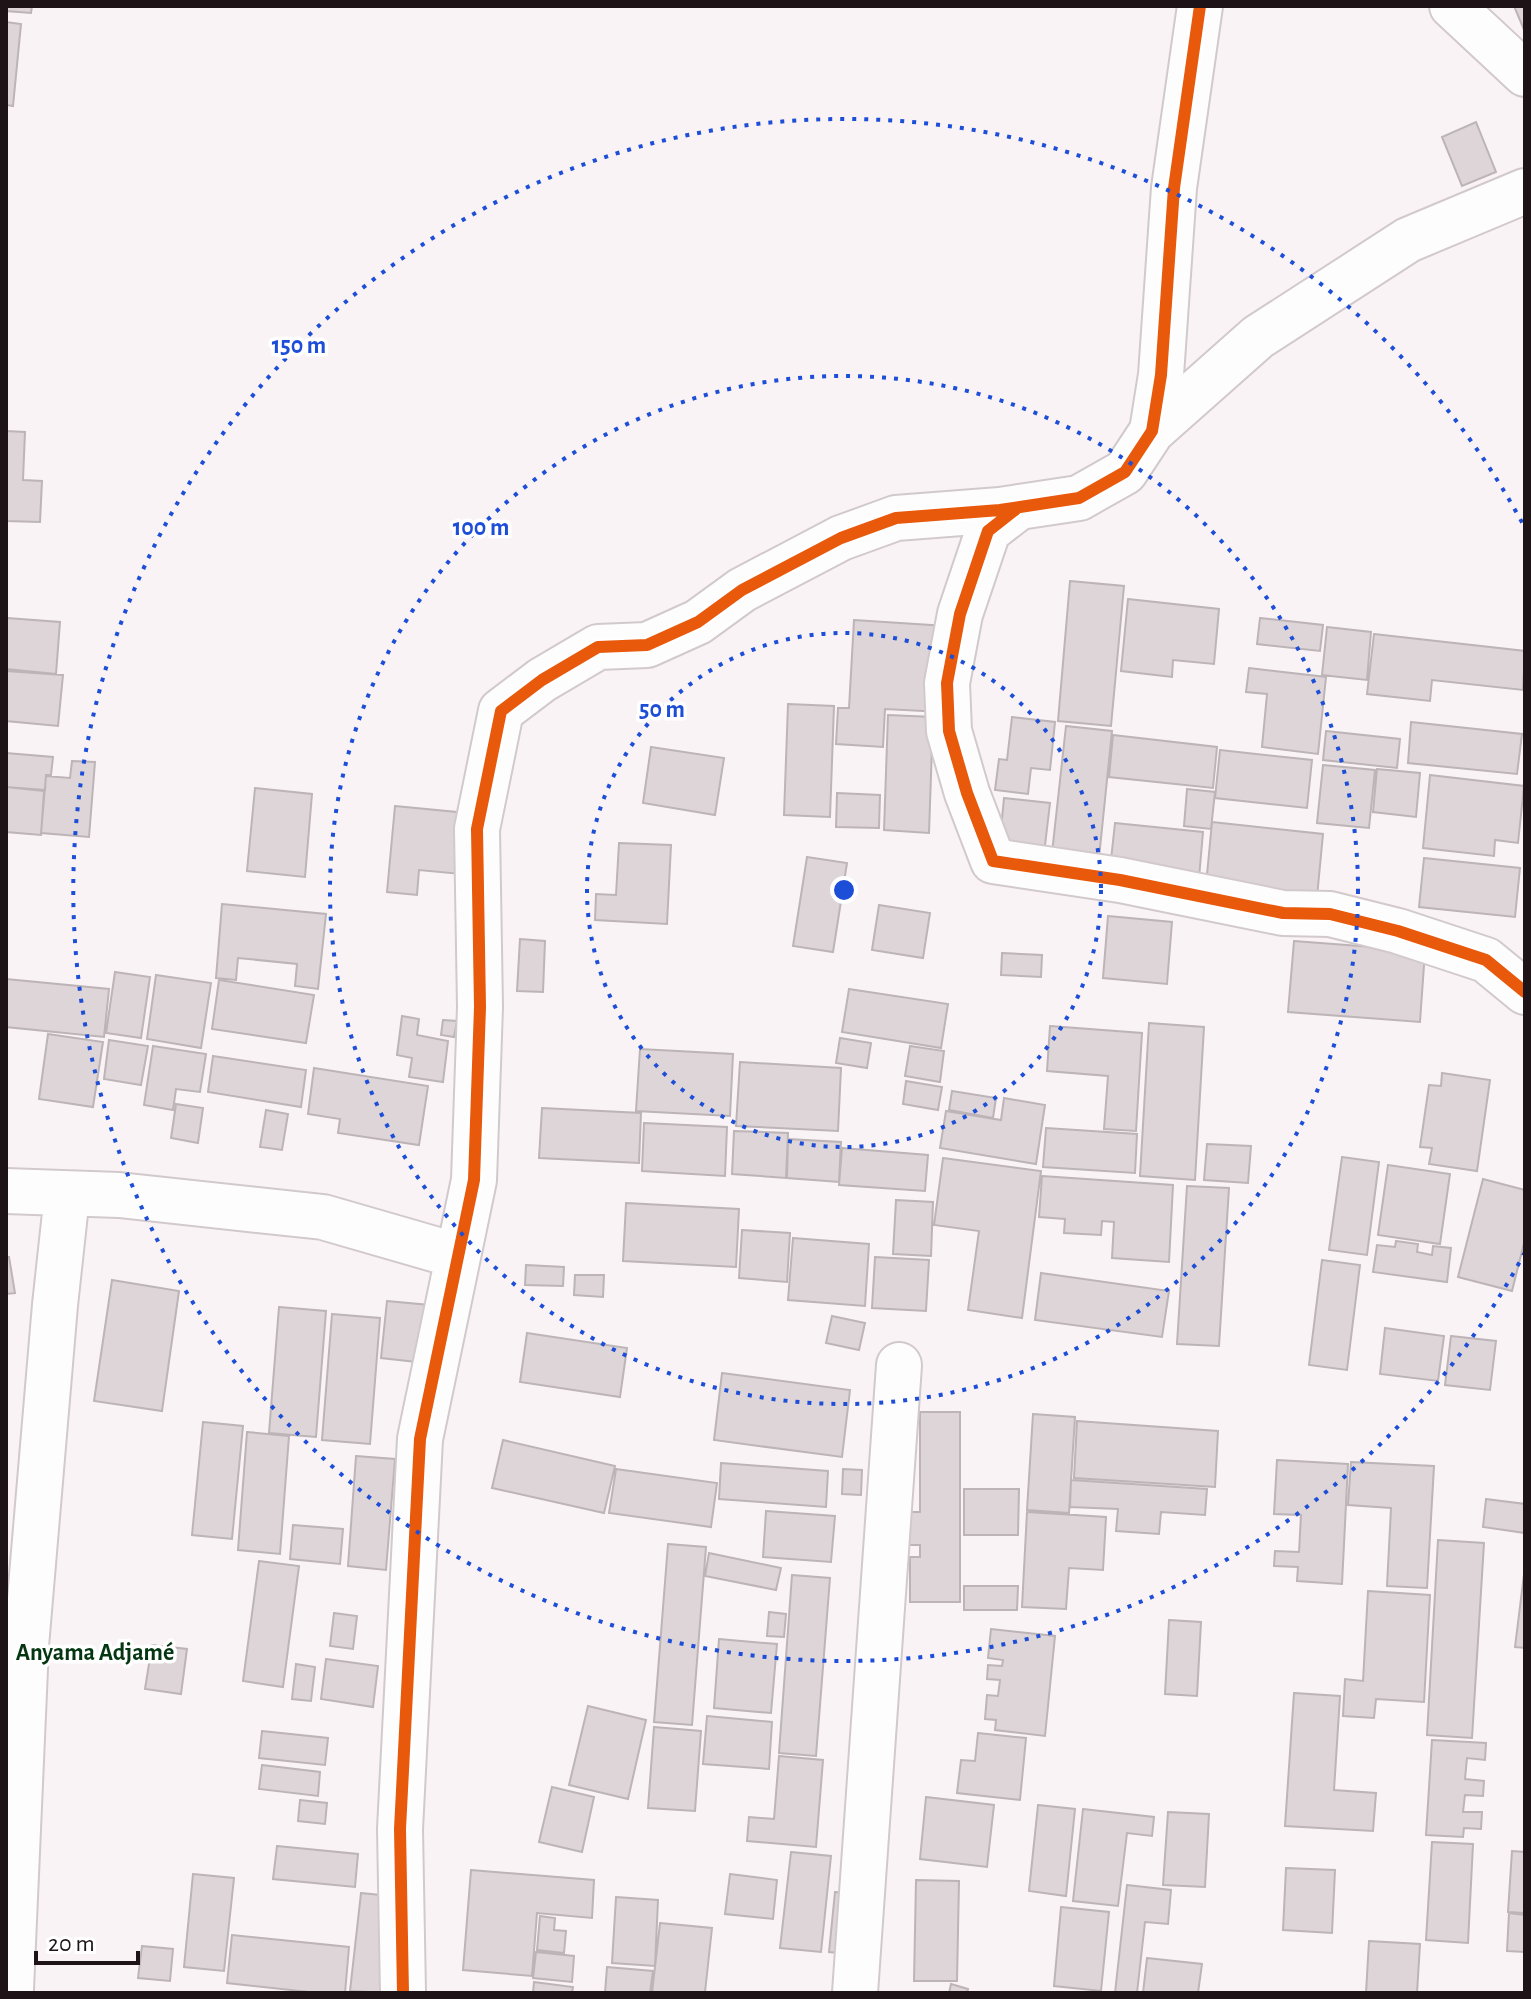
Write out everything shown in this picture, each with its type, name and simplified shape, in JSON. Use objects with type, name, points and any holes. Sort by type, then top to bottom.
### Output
[{"type":"street","points":[[1152,431],[1161,375],[1174,188],[1200,6]]},
{"type":"street","points":[[1452,6],[1525,74]]},
{"type":"street","points":[[403,1993],[400,1829],[420,1439],[474,1180],[480,1007],[477,829],[501,711],[542,680],[598,647],[647,645],[698,622],[742,590],[841,538],[896,518],[1019,507],[1079,498],[1125,472],[1152,431],[1258,337],[1408,240],[1525,191]]},
{"type":"street","points":[[1019,507],[988,531],[960,614],[947,683],[949,731],[967,793],[993,861],[1120,880],[1283,913],[1330,914],[1398,931],[1486,960],[1525,992]]},
{"type":"street","points":[[6,1191],[119,1195],[323,1217],[458,1256]]},
{"type":"street","points":[[16,1990],[26,1646],[67,1195]]},
{"type":"street","points":[[855,1993],[899,1365]]},
{"type":"building","points":[[6,6],[32,6],[31,13],[6,11]]},
{"type":"building","points":[[1514,6],[1525,6],[1525,32]]},
{"type":"building","points":[[6,22],[21,24],[13,106],[6,105]]},
{"type":"building","points":[[1476,122],[1496,172],[1462,186],[1442,137]]},
{"type":"building","points":[[6,431],[25,432],[23,480],[42,481],[40,522],[6,521]]},
{"type":"building","points":[[1070,581],[1124,586],[1111,726],[1058,721]]},
{"type":"building","points":[[1128,599],[1219,609],[1214,664],[1173,660],[1172,677],[1121,671]]},
{"type":"building","points":[[7,618],[60,622],[56,674],[6,669]]},
{"type":"building","points":[[1260,618],[1323,625],[1320,651],[1257,644]]},
{"type":"building","points":[[854,620],[946,626],[942,712],[885,709],[883,747],[836,744],[838,708],[849,708]]},
{"type":"building","points":[[1327,627],[1371,632],[1367,680],[1322,675]]},
{"type":"building","points":[[1374,634],[1525,651],[1523,690],[1432,680],[1430,701],[1367,694]]},
{"type":"building","points":[[1249,668],[1326,677],[1318,754],[1262,747],[1267,694],[1246,692]]},
{"type":"building","points":[[6,671],[63,675],[58,726],[6,721]]},
{"type":"building","points":[[788,704],[834,706],[830,817],[784,815]]},
{"type":"building","points":[[888,715],[933,717],[929,833],[884,830]]},
{"type":"building","points":[[1012,717],[1055,722],[1050,770],[1031,768],[1028,794],[995,790],[999,759],[1007,760]]},
{"type":"building","points":[[1411,722],[1522,734],[1517,774],[1408,763]]},
{"type":"building","points":[[1066,726],[1112,731],[1099,858],[1052,853]]},
{"type":"building","points":[[1326,731],[1400,739],[1397,768],[1323,760]]},
{"type":"building","points":[[1113,735],[1217,747],[1213,788],[1109,777]]},
{"type":"building","points":[[651,747],[724,758],[715,815],[643,803]]},
{"type":"building","points":[[1220,750],[1312,760],[1307,808],[1215,798]]},
{"type":"building","points":[[6,753],[53,757],[51,775],[46,775],[45,790],[6,787]]},
{"type":"building","points":[[72,761],[95,762],[89,837],[41,833],[46,776],[70,778]]},
{"type":"building","points":[[1323,765],[1375,770],[1369,828],[1317,823]]},
{"type":"building","points":[[1377,769],[1420,773],[1416,817],[1373,812]]},
{"type":"building","points":[[1430,775],[1524,786],[1518,843],[1495,840],[1494,856],[1423,848]]},
{"type":"building","points":[[6,787],[44,791],[41,835],[6,832]]},
{"type":"building","points":[[255,788],[312,794],[305,877],[247,871]]},
{"type":"building","points":[[1187,789],[1215,792],[1211,829],[1184,826]]},
{"type":"building","points":[[837,793],[880,795],[879,828],[836,827]]},
{"type":"building","points":[[1004,798],[1050,803],[1044,854],[999,849]]},
{"type":"building","points":[[395,806],[467,813],[461,874],[419,870],[417,895],[387,892]]},
{"type":"building","points":[[1212,822],[1323,834],[1317,897],[1206,885]]},
{"type":"building","points":[[1115,823],[1203,832],[1199,878],[1110,869]]},
{"type":"building","points":[[619,843],[671,845],[667,924],[595,920],[596,894],[616,895]]},
{"type":"building","points":[[807,857],[847,863],[833,952],[793,946]]},
{"type":"building","points":[[1424,858],[1520,868],[1515,917],[1419,907]]},
{"type":"building","points":[[222,904],[326,914],[318,989],[295,986],[297,964],[238,958],[236,980],[216,978]]},
{"type":"building","points":[[879,905],[930,913],[923,958],[872,950]]},
{"type":"building","points":[[1108,916],[1172,922],[1167,984],[1103,978]]},
{"type":"building","points":[[520,939],[545,941],[543,992],[517,991]]},
{"type":"building","points":[[1294,941],[1425,951],[1420,1022],[1288,1012]]},
{"type":"building","points":[[1002,953],[1042,955],[1041,977],[1001,975]]},
{"type":"building","points":[[115,972],[150,977],[141,1038],[106,1033]]},
{"type":"building","points":[[156,975],[211,983],[201,1048],[147,1039]]},
{"type":"building","points":[[6,979],[109,989],[104,1037],[6,1027]]},
{"type":"building","points":[[219,980],[314,995],[306,1043],[212,1029]]},
{"type":"building","points":[[849,989],[948,1004],[941,1048],[842,1032]]},
{"type":"building","points":[[402,1016],[419,1019],[417,1035],[448,1041],[443,1082],[409,1077],[412,1058],[397,1055]]},
{"type":"building","points":[[443,1020],[457,1021],[454,1037],[441,1035]]},
{"type":"building","points":[[1149,1023],[1204,1027],[1195,1180],[1140,1176]]},
{"type":"building","points":[[1050,1026],[1142,1033],[1136,1131],[1104,1129],[1108,1076],[1047,1071]]},
{"type":"building","points":[[48,1034],[103,1042],[93,1107],[39,1099]]},
{"type":"building","points":[[840,1038],[871,1043],[867,1068],[836,1063]]},
{"type":"building","points":[[109,1040],[148,1046],[141,1085],[104,1079]]},
{"type":"building","points":[[153,1046],[206,1054],[200,1092],[176,1089],[173,1110],[144,1105]]},
{"type":"building","points":[[910,1046],[944,1051],[940,1082],[905,1076]]},
{"type":"building","points":[[640,1049],[733,1054],[730,1116],[636,1111]]},
{"type":"building","points":[[213,1056],[306,1070],[301,1107],[208,1092]]},
{"type":"building","points":[[740,1062],[841,1068],[838,1131],[736,1126]]},
{"type":"building","points":[[314,1068],[428,1086],[419,1145],[338,1133],[340,1119],[308,1114]]},
{"type":"building","points":[[1442,1073],[1490,1080],[1477,1171],[1429,1164],[1432,1148],[1420,1147],[1429,1085],[1441,1086]]},
{"type":"building","points":[[906,1081],[942,1087],[938,1110],[903,1104]]},
{"type":"building","points":[[952,1091],[996,1098],[993,1118],[949,1110]]},
{"type":"building","points":[[1004,1098],[1045,1105],[1036,1164],[940,1148],[946,1111],[1001,1120]]},
{"type":"building","points":[[176,1104],[203,1108],[198,1143],[171,1138]]},
{"type":"building","points":[[542,1108],[641,1113],[639,1163],[539,1158]]},
{"type":"building","points":[[266,1110],[288,1114],[282,1150],[260,1147]]},
{"type":"building","points":[[644,1123],[727,1127],[725,1176],[642,1171]]},
{"type":"building","points":[[1046,1128],[1137,1134],[1135,1173],[1043,1167]]},
{"type":"building","points":[[734,1131],[788,1133],[786,1178],[732,1174]]},
{"type":"building","points":[[788,1139],[841,1142],[839,1182],[787,1178]]},
{"type":"building","points":[[1207,1144],[1251,1146],[1248,1183],[1204,1180]]},
{"type":"building","points":[[842,1148],[928,1155],[925,1191],[839,1185]]},
{"type":"building","points":[[1342,1157],[1379,1162],[1367,1255],[1329,1250]]},
{"type":"building","points":[[943,1158],[1041,1171],[1022,1318],[968,1310],[979,1231],[934,1225]]},
{"type":"building","points":[[1388,1165],[1450,1174],[1440,1244],[1378,1235]]},
{"type":"building","points":[[1042,1176],[1173,1185],[1169,1262],[1112,1258],[1114,1222],[1102,1221],[1101,1235],[1064,1233],[1065,1219],[1039,1217]]},
{"type":"building","points":[[1483,1179],[1525,1190],[1525,1239],[1512,1291],[1458,1277]]},
{"type":"building","points":[[1187,1186],[1229,1188],[1219,1346],[1177,1344]]},
{"type":"building","points":[[896,1200],[933,1202],[931,1256],[893,1254]]},
{"type":"building","points":[[626,1203],[739,1209],[736,1267],[623,1261]]},
{"type":"building","points":[[742,1230],[790,1233],[787,1282],[739,1278]]},
{"type":"building","points":[[793,1238],[869,1244],[865,1306],[788,1300]]},
{"type":"building","points":[[1396,1241],[1418,1244],[1417,1252],[1432,1255],[1433,1246],[1451,1248],[1447,1282],[1373,1272],[1377,1245],[1395,1247]]},
{"type":"building","points":[[6,1257],[9,1257],[15,1293],[6,1294]]},
{"type":"building","points":[[875,1257],[929,1260],[926,1311],[872,1308]]},
{"type":"building","points":[[1322,1260],[1360,1265],[1347,1370],[1309,1365]]},
{"type":"building","points":[[526,1265],[564,1267],[563,1286],[525,1285]]},
{"type":"building","points":[[1041,1273],[1169,1291],[1162,1337],[1035,1320]]},
{"type":"building","points":[[575,1275],[604,1275],[603,1297],[574,1295]]},
{"type":"building","points":[[112,1280],[179,1291],[162,1411],[94,1401]]},
{"type":"building","points":[[387,1301],[440,1306],[434,1364],[381,1358]]},
{"type":"building","points":[[279,1307],[326,1311],[316,1437],[269,1433]]},
{"type":"building","points":[[332,1314],[380,1318],[370,1444],[322,1440]]},
{"type":"building","points":[[832,1316],[865,1323],[859,1350],[826,1343]]},
{"type":"building","points":[[1385,1328],[1444,1336],[1438,1381],[1380,1374]]},
{"type":"building","points":[[527,1333],[627,1348],[620,1397],[520,1382]]},
{"type":"building","points":[[1451,1336],[1496,1341],[1490,1390],[1445,1385]]},
{"type":"building","points":[[722,1373],[850,1390],[842,1457],[714,1440]]},
{"type":"building","points":[[920,1412],[960,1412],[960,1602],[910,1602],[910,1557],[920,1557],[920,1545],[909,1545],[909,1512],[920,1512]]},
{"type":"building","points":[[1033,1414],[1075,1417],[1069,1513],[1027,1510]]},
{"type":"building","points":[[1077,1421],[1218,1431],[1215,1487],[1074,1478]]},
{"type":"building","points":[[203,1422],[243,1426],[232,1539],[192,1535]]},
{"type":"building","points":[[247,1432],[289,1436],[280,1554],[238,1550]]},
{"type":"building","points":[[503,1440],[615,1466],[604,1513],[492,1488]]},
{"type":"building","points":[[356,1456],[395,1459],[386,1570],[348,1566]]},
{"type":"building","points":[[1277,1460],[1348,1464],[1342,1584],[1297,1581],[1298,1567],[1274,1566],[1275,1551],[1299,1552],[1301,1515],[1274,1514]]},
{"type":"building","points":[[1351,1462],[1434,1466],[1427,1588],[1387,1586],[1391,1508],[1348,1505]]},
{"type":"building","points":[[721,1463],[828,1471],[826,1507],[719,1499]]},
{"type":"building","points":[[616,1469],[717,1483],[711,1527],[609,1513]]},
{"type":"building","points":[[843,1469],[862,1470],[861,1495],[842,1494]]},
{"type":"building","points":[[1071,1480],[1207,1489],[1205,1515],[1161,1512],[1159,1534],[1116,1531],[1118,1509],[1070,1507]]},
{"type":"building","points":[[964,1489],[1019,1489],[1018,1535],[964,1535]]},
{"type":"building","points":[[1486,1499],[1525,1504],[1525,1533],[1483,1527]]},
{"type":"building","points":[[766,1511],[835,1516],[831,1562],[763,1557]]},
{"type":"building","points":[[1027,1512],[1106,1517],[1103,1570],[1069,1568],[1066,1609],[1022,1607]]},
{"type":"building","points":[[293,1525],[343,1529],[340,1564],[290,1559]]},
{"type":"building","points":[[1438,1540],[1484,1543],[1472,1738],[1427,1735]]},
{"type":"building","points":[[668,1544],[706,1547],[692,1725],[654,1722]]},
{"type":"building","points":[[709,1553],[781,1568],[776,1590],[705,1576]]},
{"type":"building","points":[[259,1561],[299,1566],[283,1687],[243,1681]]},
{"type":"building","points":[[1525,1566],[1525,1648],[1515,1647]]},
{"type":"building","points":[[792,1575],[830,1578],[816,1756],[779,1753]]},
{"type":"building","points":[[964,1586],[1018,1586],[1017,1610],[964,1610]]},
{"type":"building","points":[[1368,1591],[1430,1595],[1424,1702],[1376,1699],[1374,1718],[1343,1716],[1345,1679],[1363,1681]]},
{"type":"building","points":[[769,1612],[786,1614],[784,1637],[767,1636]]},
{"type":"building","points":[[334,1613],[357,1616],[353,1649],[330,1646]]},
{"type":"building","points":[[1169,1620],[1201,1622],[1197,1696],[1165,1694]]},
{"type":"building","points":[[991,1629],[1055,1636],[1045,1736],[995,1730],[996,1720],[985,1719],[987,1695],[998,1696],[1000,1680],[987,1679],[988,1665],[1002,1666],[1003,1660],[988,1658]]},
{"type":"building","points":[[719,1639],[777,1644],[771,1713],[714,1708]]},
{"type":"building","points":[[152,1645],[187,1649],[181,1694],[145,1689]]},
{"type":"building","points":[[326,1659],[378,1666],[373,1707],[321,1699]]},
{"type":"building","points":[[296,1664],[315,1667],[311,1701],[292,1699]]},
{"type":"building","points":[[1294,1693],[1340,1696],[1334,1790],[1376,1793],[1373,1831],[1285,1826]]},
{"type":"building","points":[[588,1706],[646,1720],[628,1799],[569,1785]]},
{"type":"building","points":[[707,1716],[772,1722],[769,1769],[703,1764]]},
{"type":"building","points":[[654,1727],[701,1731],[695,1811],[648,1808]]},
{"type":"building","points":[[262,1731],[328,1738],[325,1765],[259,1758]]},
{"type":"building","points":[[978,1733],[1026,1738],[1020,1800],[957,1793],[961,1760],[975,1761]]},
{"type":"building","points":[[1432,1740],[1486,1743],[1485,1760],[1467,1758],[1465,1779],[1484,1781],[1483,1796],[1465,1795],[1463,1812],[1482,1812],[1481,1829],[1464,1828],[1463,1837],[1426,1835]]},
{"type":"building","points":[[779,1756],[823,1760],[816,1847],[747,1841],[749,1817],[774,1819]]},
{"type":"building","points":[[262,1765],[320,1772],[318,1796],[259,1789]]},
{"type":"building","points":[[552,1787],[594,1797],[582,1852],[539,1842]]},
{"type":"building","points":[[926,1797],[994,1805],[987,1867],[920,1859]]},
{"type":"building","points":[[300,1800],[327,1803],[325,1824],[298,1821]]},
{"type":"building","points":[[1038,1805],[1075,1809],[1066,1896],[1029,1891]]},
{"type":"building","points":[[1083,1809],[1154,1817],[1152,1836],[1127,1833],[1118,1906],[1073,1901]]},
{"type":"building","points":[[1168,1812],[1209,1814],[1205,1887],[1163,1885]]},
{"type":"building","points":[[1432,1842],[1473,1844],[1468,1943],[1426,1940]]},
{"type":"building","points":[[277,1846],[358,1854],[355,1887],[273,1879]]},
{"type":"building","points":[[1512,1851],[1525,1852],[1525,1913],[1508,1912]]},
{"type":"building","points":[[791,1852],[831,1856],[821,1952],[780,1948]]},
{"type":"building","points":[[1286,1868],[1335,1870],[1332,1933],[1283,1930]]},
{"type":"building","points":[[471,1870],[594,1880],[592,1918],[537,1913],[532,1976],[463,1970]]},
{"type":"building","points":[[193,1874],[234,1878],[224,1971],[184,1967]]},
{"type":"building","points":[[730,1874],[777,1880],[773,1919],[725,1914]]},
{"type":"building","points":[[916,1880],[959,1881],[957,1981],[914,1981]]},
{"type":"building","points":[[1127,1885],[1171,1890],[1168,1924],[1145,1922],[1137,1993],[1115,1993]]},
{"type":"building","points":[[835,1892],[856,1894],[850,1954],[829,1952]]},
{"type":"building","points":[[361,1893],[400,1897],[390,1993],[350,1991]]},
{"type":"building","points":[[616,1897],[658,1900],[655,1966],[612,1963]]},
{"type":"building","points":[[1061,1907],[1109,1912],[1101,1991],[1054,1986]]},
{"type":"building","points":[[1509,1913],[1525,1915],[1525,1952],[1507,1951]]},
{"type":"building","points":[[540,1916],[555,1918],[554,1930],[566,1931],[564,1953],[537,1950]]},
{"type":"building","points":[[660,1923],[712,1928],[705,1992],[652,1993]]},
{"type":"building","points":[[232,1935],[349,1947],[345,1993],[227,1983]]},
{"type":"building","points":[[1369,1941],[1420,1944],[1417,1993],[1366,1993]]},
{"type":"building","points":[[142,1946],[173,1949],[170,1981],[138,1978]]},
{"type":"building","points":[[536,1952],[574,1956],[572,1982],[533,1978]]},
{"type":"building","points":[[1147,1958],[1202,1964],[1198,1993],[1143,1993]]},
{"type":"building","points":[[607,1967],[653,1971],[650,1993],[605,1993]]},
{"type":"building","points":[[534,1982],[573,1987],[572,1993],[533,1993]]},
{"type":"building","points":[[951,1984],[968,1989],[967,1993],[949,1993]]},
{"type":"cycle path","points":[[403,1993],[400,1829],[420,1439],[474,1180],[480,1007],[477,829],[501,711],[542,680],[598,647],[647,645],[698,622],[742,590],[841,538],[896,518],[1000,510],[1079,498],[1125,472],[1152,431],[1161,375],[1174,188],[1200,6]]},
{"type":"cycle path","points":[[1016,509],[988,531],[960,614],[947,683],[949,731],[967,793],[993,861],[1120,880],[1283,913],[1330,914],[1398,931],[1486,960],[1525,992]]},
{"type":"district","name":"Anyama Adjamé","points":[[95,1653]]}]
